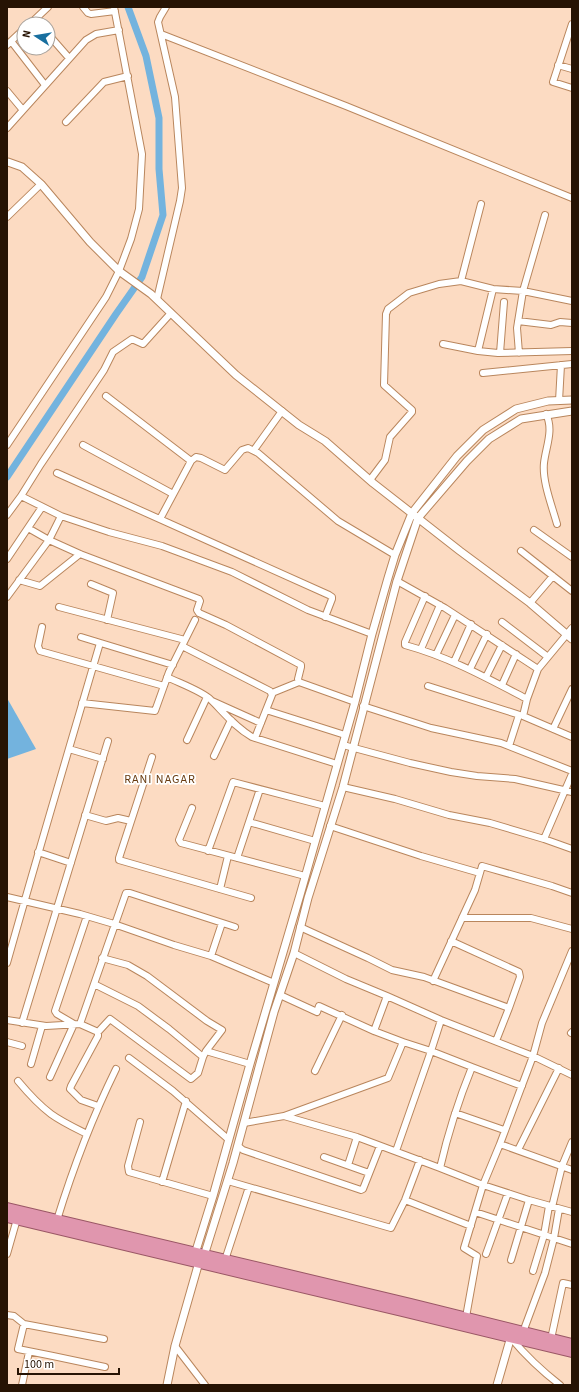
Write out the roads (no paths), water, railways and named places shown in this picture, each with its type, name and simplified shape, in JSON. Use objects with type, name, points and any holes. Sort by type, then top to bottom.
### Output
[{"type":"highway","points":[[7,1208],[57,1220],[198,1259],[225,1260],[410,1308],[466,1317],[572,1352]]},
{"type":"highway","points":[[12,1218],[198,1259],[516,1333],[572,1344]]},
{"type":"street","points":[[41,16],[48,7]]},
{"type":"street","points":[[7,445],[106,296],[119,271],[131,239],[139,209],[142,154],[114,9],[91,14],[82,7]]},
{"type":"street","points":[[157,299],[182,188],[174,97],[159,19],[166,7]]},
{"type":"street","points":[[572,24],[553,82],[572,88]]},
{"type":"street","points":[[7,128],[22,109],[82,43],[96,34],[119,30]]},
{"type":"street","points":[[161,34],[346,106],[572,198]]},
{"type":"street","points":[[9,43],[45,85]]},
{"type":"street","points":[[56,43],[69,58]]},
{"type":"street","points":[[565,45],[572,47]]},
{"type":"street","points":[[558,65],[572,69]]},
{"type":"street","points":[[66,122],[104,82],[128,76]]},
{"type":"street","points":[[7,91],[22,109]]},
{"type":"street","points":[[7,162],[22,167],[41,184],[90,242],[119,271],[157,299],[236,375],[299,425],[325,441],[370,480],[460,551],[530,603],[569,636]]},
{"type":"street","points":[[7,217],[41,184]]},
{"type":"street","points":[[460,281],[481,204]]},
{"type":"street","points":[[519,353],[517,330],[523,291],[545,215]]},
{"type":"street","points":[[370,480],[385,460],[390,437],[412,412],[412,410],[384,385],[386,312],[388,309],[409,293],[439,284],[460,281],[493,288],[523,291],[572,301]]},
{"type":"street","points":[[478,351],[493,288]]},
{"type":"street","points":[[500,353],[504,302]]},
{"type":"street","points":[[7,515],[104,370],[113,352],[132,339],[143,344],[171,313]]},
{"type":"street","points":[[518,321],[551,325],[560,322],[572,323]]},
{"type":"street","points":[[443,344],[478,351],[500,353],[572,351]]},
{"type":"street","points":[[484,373],[572,364]]},
{"type":"street","points":[[559,401],[562,365]]},
{"type":"street","points":[[106,396],[191,461]]},
{"type":"street","points":[[167,1385],[175,1346],[228,1139],[346,735],[372,634],[395,555],[412,513],[457,456],[483,430],[516,409],[548,401],[572,400]]},
{"type":"street","points":[[198,1259],[228,1181],[280,995],[294,953],[300,927],[343,787],[397,581],[418,518],[467,461],[489,439],[521,419],[572,411]]},
{"type":"street","points":[[254,450],[282,412]]},
{"type":"street","points":[[546,414],[549,420],[550,430],[544,462],[544,476],[556,524]]},
{"type":"street","points":[[83,445],[173,494]]},
{"type":"street","points":[[160,519],[191,461],[196,457],[199,457],[225,470],[242,450],[248,448],[254,450],[338,521],[395,555]]},
{"type":"street","points":[[58,473],[331,596],[332,599],[325,617]]},
{"type":"street","points":[[21,496],[61,516],[109,532],[162,546],[232,572],[325,617],[372,634]]},
{"type":"street","points":[[7,559],[42,507]]},
{"type":"street","points":[[7,597],[49,540],[61,516]]},
{"type":"street","points":[[28,528],[49,540],[80,554],[199,599],[200,601],[197,610],[200,613],[226,625],[301,665],[302,667],[298,679],[299,682]]},
{"type":"street","points":[[534,530],[572,557]]},
{"type":"street","points":[[520,552],[572,591]]},
{"type":"street","points":[[19,580],[40,586],[80,554]]},
{"type":"street","points":[[530,603],[552,576]]},
{"type":"street","points":[[397,581],[471,624],[538,669]]},
{"type":"street","points":[[91,584],[113,593],[107,620]]},
{"type":"street","points":[[425,596],[405,644],[436,654],[470,669],[527,699]]},
{"type":"street","points":[[421,649],[440,605]]},
{"type":"street","points":[[59,607],[184,643],[272,693]]},
{"type":"street","points":[[436,654],[455,615]]},
{"type":"street","points":[[82,703],[154,711],[167,677],[195,620]]},
{"type":"street","points":[[502,622],[548,657]]},
{"type":"street","points":[[454,662],[471,624]]},
{"type":"street","points":[[42,627],[38,646],[39,650],[164,686]]},
{"type":"street","points":[[510,746],[538,669],[569,636],[572,628]]},
{"type":"street","points":[[470,669],[487,634]]},
{"type":"street","points":[[81,637],[173,664]]},
{"type":"street","points":[[7,963],[38,852],[100,643]]},
{"type":"street","points":[[486,677],[502,645]]},
{"type":"street","points":[[502,686],[516,654]]},
{"type":"street","points":[[167,677],[261,723]]},
{"type":"street","points":[[255,738],[272,693],[299,682],[355,702]]},
{"type":"street","points":[[428,686],[521,716],[572,737]]},
{"type":"street","points":[[553,729],[572,689]]},
{"type":"street","points":[[209,698],[231,720],[255,738],[337,764]]},
{"type":"street","points":[[187,740],[209,698]]},
{"type":"street","points":[[363,706],[431,728],[510,746],[572,770]]},
{"type":"street","points":[[266,710],[346,735]]},
{"type":"street","points":[[214,756],[231,720]]},
{"type":"street","points":[[22,1023],[108,741]]},
{"type":"street","points":[[343,745],[410,763],[451,772],[515,779],[572,792]]},
{"type":"street","points":[[69,749],[103,759]]},
{"type":"street","points":[[152,757],[119,860],[251,898]]},
{"type":"street","points":[[544,839],[572,774]]},
{"type":"street","points":[[208,851],[232,782],[325,806]]},
{"type":"street","points":[[343,787],[395,799],[449,815],[490,823],[572,849]]},
{"type":"street","points":[[237,858],[260,789]]},
{"type":"street","points":[[192,808],[179,842],[305,876]]},
{"type":"street","points":[[85,815],[106,821],[118,818],[131,821]]},
{"type":"street","points":[[249,822],[315,841]]},
{"type":"street","points":[[330,826],[421,856],[480,873]]},
{"type":"street","points":[[38,852],[71,863]]},
{"type":"street","points":[[220,889],[228,856]]},
{"type":"street","points":[[433,981],[475,890],[482,866],[572,893]]},
{"type":"street","points":[[50,1077],[77,1024],[94,984],[124,895],[128,892],[235,927]]},
{"type":"street","points":[[7,897],[114,924],[211,956],[274,983]]},
{"type":"street","points":[[87,916],[55,1011],[57,1014],[77,1024],[98,1032]]},
{"type":"street","points":[[462,918],[531,918],[572,929]]},
{"type":"street","points":[[211,956],[222,922]]},
{"type":"street","points":[[300,927],[392,970],[424,977],[508,1008]]},
{"type":"street","points":[[451,942],[519,972],[520,977],[496,1041]]},
{"type":"street","points":[[466,1317],[477,1256],[464,1248],[483,1184],[534,1056],[542,1023],[572,951]]},
{"type":"street","points":[[294,953],[346,980],[441,1020],[534,1056],[572,1075]]},
{"type":"street","points":[[98,1106],[81,1100],[71,1091],[70,1088],[98,1036],[98,1032],[110,1019],[191,1079],[198,1073],[205,1054],[222,1030],[207,1021],[147,976],[128,965],[102,958]]},
{"type":"street","points":[[94,984],[138,1006],[205,1054],[250,1064]]},
{"type":"street","points":[[280,995],[317,1012],[319,1006],[403,1042],[472,1066],[522,1086]]},
{"type":"street","points":[[374,1030],[387,996]]},
{"type":"street","points":[[315,1070],[342,1015]]},
{"type":"street","points":[[7,1020],[42,1026],[77,1024]]},
{"type":"street","points":[[396,1151],[441,1020]]},
{"type":"street","points":[[31,1064],[42,1026]]},
{"type":"street","points":[[7,1042],[22,1046]]},
{"type":"street","points":[[244,1123],[284,1116],[388,1078],[403,1042]]},
{"type":"street","points":[[130,1058],[186,1101],[228,1139]]},
{"type":"street","points":[[440,1168],[455,1113],[472,1066]]},
{"type":"street","points":[[518,1150],[559,1068]]},
{"type":"street","points":[[57,1220],[68,1184],[87,1134],[98,1106],[116,1069]]},
{"type":"street","points":[[18,1081],[51,1114],[87,1134]]},
{"type":"street","points":[[162,1182],[186,1101]]},
{"type":"street","points":[[455,1113],[504,1130]]},
{"type":"street","points":[[284,1116],[357,1137],[508,1193],[572,1212]]},
{"type":"street","points":[[140,1122],[128,1171],[130,1173],[213,1196]]},
{"type":"street","points":[[348,1165],[357,1137]]},
{"type":"street","points":[[533,1271],[562,1166],[572,1142]]},
{"type":"street","points":[[500,1144],[572,1170]]},
{"type":"street","points":[[238,1146],[243,1150],[360,1190],[363,1189],[380,1146]]},
{"type":"street","points":[[324,1157],[369,1173]]},
{"type":"street","points":[[228,1181],[389,1228],[393,1227],[420,1160]]},
{"type":"street","points":[[225,1260],[249,1187]]},
{"type":"street","points":[[486,1254],[508,1193]]},
{"type":"street","points":[[405,1200],[471,1226]]},
{"type":"street","points":[[511,1260],[529,1200]]},
{"type":"street","points":[[497,1385],[516,1333],[542,1282],[554,1238],[559,1209]]},
{"type":"street","points":[[475,1212],[572,1244]]},
{"type":"street","points":[[7,1254],[12,1218]]},
{"type":"street","points":[[551,1339],[564,1283],[572,1285]]},
{"type":"street","points":[[7,1314],[14,1316],[24,1324],[104,1339]]},
{"type":"street","points":[[24,1324],[18,1349],[105,1367]]},
{"type":"street","points":[[516,1333],[522,1351],[543,1372],[560,1385]]},
{"type":"street","points":[[175,1346],[205,1385]]},
{"type":"street","points":[[22,1385],[29,1352]]},
{"type":"water","points":[[7,698],[36,749],[7,759]]},
{"type":"waterway","points":[[7,477],[142,277],[163,215],[159,169],[159,118],[146,56],[128,7]]},
{"type":"district","name":"RANI NAGAR","points":[[160,779]]}]
